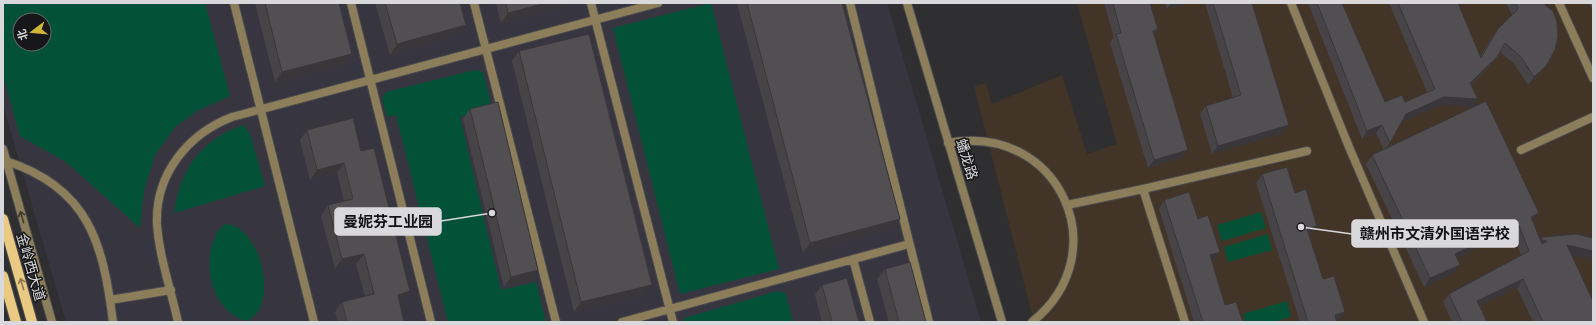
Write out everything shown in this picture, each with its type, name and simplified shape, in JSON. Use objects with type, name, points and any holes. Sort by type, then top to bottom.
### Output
[{"type":"main road","name":"金岭西大道","points":[[3,219],[32,322]]},
{"type":"main road","points":[[3,276],[16,322]]},
{"type":"street","points":[[234,3],[314,322]]},
{"type":"street","points":[[351,3],[431,322]]},
{"type":"street","points":[[474,3],[556,322]]},
{"type":"street","points":[[591,3],[673,322]]},
{"type":"street","points":[[178,322],[157,223],[160,193],[171,166],[188,143],[209,127],[232,117],[658,3]]},
{"type":"street","points":[[850,3],[929,322]]},
{"type":"street","name":"蟠龙路","points":[[907,3],[1002,322]]},
{"type":"street","points":[[1291,3],[1349,146],[1424,322]]},
{"type":"street","points":[[1559,3],[1593,78]]},
{"type":"street","points":[[1521,150],[1593,117]]},
{"type":"street","points":[[948,143],[962,140],[990,141],[1028,156],[1049,175],[1058,186],[1067,205],[1073,225],[1074,239],[1070,267],[1059,293],[1051,304],[1032,322]]},
{"type":"street","points":[[3,150],[52,322]]},
{"type":"street","points":[[1067,205],[1143,189],[1308,150]]},
{"type":"street","points":[[6,161],[36,172],[49,180],[73,202],[83,214],[102,254],[113,322]]},
{"type":"street","points":[[1143,189],[1185,322]]},
{"type":"street","points":[[622,322],[909,244]]},
{"type":"street","points":[[853,259],[870,322]]},
{"type":"street","points":[[110,300],[171,290]]},
{"type":"shaded area","points":[[3,3],[887,3],[981,322],[66,322],[3,105]]},
{"type":"shaded area","points":[[1077,3],[1593,3],[1593,322],[1034,322],[974,86],[986,83],[992,104],[1062,75],[1087,154],[1117,144]]},
{"type":"green space","points":[[3,3],[205,3],[230,96],[197,111],[175,127],[155,155],[144,191],[140,228],[66,162],[20,136],[3,75]]},
{"type":"green space","points":[[711,3],[779,269],[680,294],[613,28]]},
{"type":"green space","points":[[475,70],[483,72],[492,108],[460,117],[501,290],[536,282],[546,322],[448,322],[396,115],[387,117],[382,98],[386,92]]},
{"type":"green space","points":[[243,125],[250,134],[265,186],[174,213],[177,197],[182,183],[195,158],[215,139]]},
{"type":"green space","points":[[1261,212],[1266,228],[1222,241],[1217,225]]},
{"type":"green space","points":[[227,224],[239,229],[250,239],[257,253],[262,270],[264,286],[262,301],[256,314],[246,321],[234,316],[225,308],[218,298],[210,274],[211,248],[221,227]]},
{"type":"green space","points":[[1268,234],[1272,250],[1228,262],[1224,247]]},
{"type":"green space","points":[[778,291],[786,294],[793,322],[685,322],[684,318]]},
{"type":"green space","points":[[1287,301],[1291,317],[1273,322],[1245,322],[1243,314]]},
{"type":"building","points":[[265,3],[339,3],[352,54],[282,72]]},
{"type":"building","points":[[385,3],[460,3],[466,25],[397,44]]},
{"type":"building","points":[[506,3],[546,3],[508,13]]},
{"type":"building","points":[[747,3],[842,3],[900,219],[810,243]]},
{"type":"building","points":[[1113,3],[1150,3],[1158,29],[1153,31],[1188,150],[1154,160],[1116,34],[1121,33]]},
{"type":"building","points":[[1213,3],[1252,3],[1289,125],[1218,146],[1206,106],[1241,95]]},
{"type":"building","points":[[1317,3],[1342,3],[1385,102],[1402,95],[1405,102],[1435,89],[1398,3],[1458,3],[1481,58],[1498,29],[1518,9],[1516,3],[1544,3],[1553,11],[1557,22],[1558,36],[1555,50],[1546,66],[1534,77],[1521,57],[1505,43],[1497,57],[1470,83],[1478,99],[1444,97],[1406,114],[1390,143],[1382,125],[1367,131]]},
{"type":"building","points":[[589,34],[652,285],[581,302],[519,51]]},
{"type":"building","points":[[1486,101],[1539,213],[1531,217],[1542,244],[1547,241],[1542,240],[1542,237],[1577,234],[1593,238],[1593,251],[1567,245],[1593,301],[1593,322],[1543,322],[1523,279],[1477,301],[1487,322],[1462,322],[1449,294],[1529,251],[1518,223],[1455,254],[1460,265],[1430,278],[1372,155]]},
{"type":"building","points":[[498,102],[538,270],[511,277],[470,109]]},
{"type":"building","points":[[353,118],[361,151],[374,148],[410,291],[398,295],[404,322],[347,322],[342,302],[374,294],[364,254],[342,259],[328,205],[353,199],[344,163],[317,170],[307,130]]},
{"type":"building","points":[[1287,167],[1295,193],[1306,189],[1317,226],[1307,229],[1323,279],[1334,276],[1345,312],[1335,315],[1337,322],[1308,322],[1262,174]]},
{"type":"building","points":[[1189,192],[1198,219],[1208,215],[1220,252],[1210,255],[1225,305],[1236,302],[1243,322],[1203,322],[1164,200]]},
{"type":"building","points":[[910,262],[926,322],[899,322],[885,269]]},
{"type":"building","points":[[847,278],[859,322],[832,322],[822,285]]},
{"type":"place","name":"曼妮芬工业园","points":[[492,213]]},
{"type":"place","name":"赣州市文清外国语学校","points":[[1301,227]]}]
